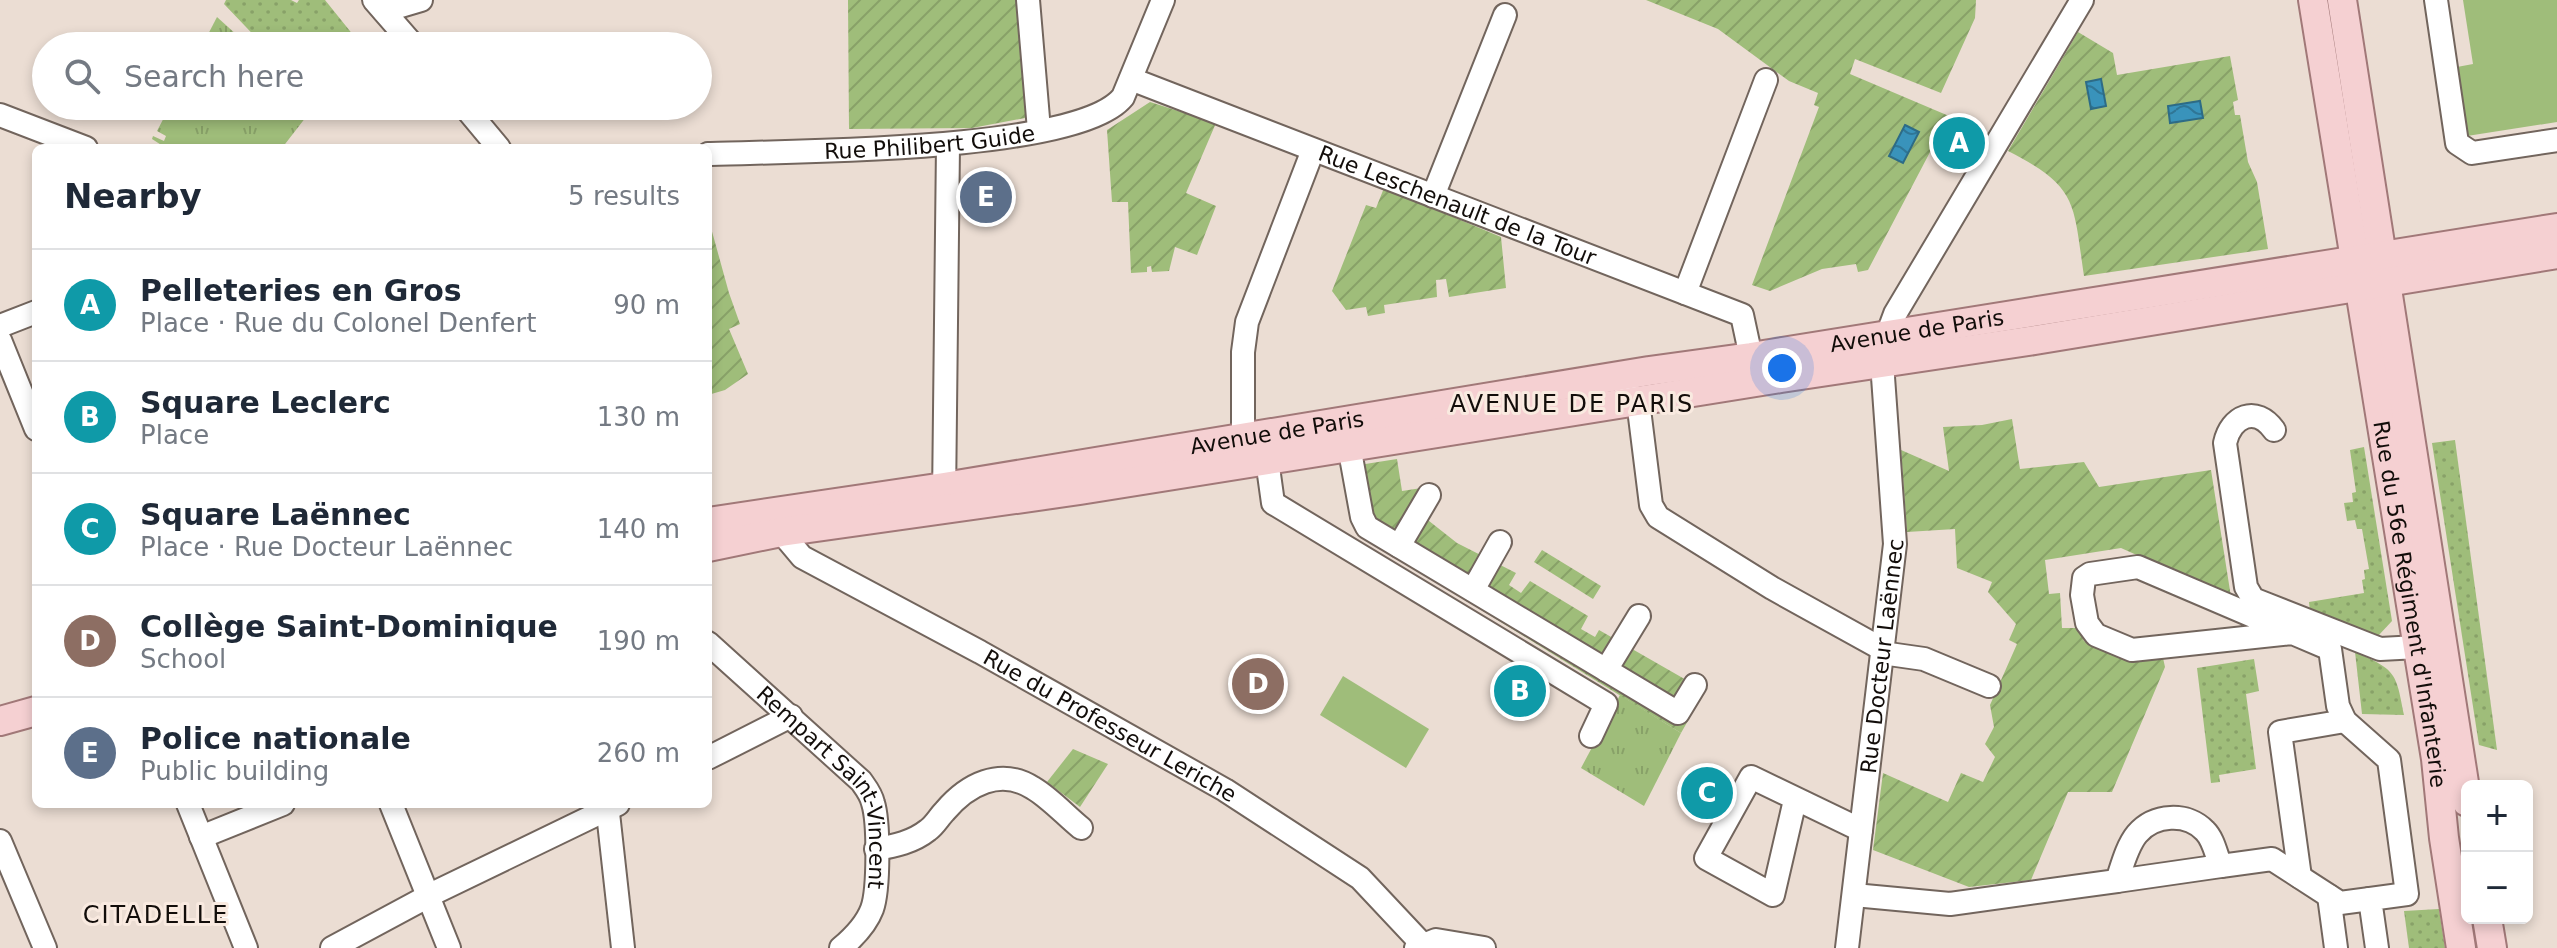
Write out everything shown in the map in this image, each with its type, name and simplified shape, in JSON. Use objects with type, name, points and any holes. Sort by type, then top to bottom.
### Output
[{"type":"main road","points":[[2313,0],[2371,271]]},
{"type":"main road","points":[[2342,0],[2371,271]]},
{"type":"main road","name":"Avenue de Paris","points":[[712,522],[944,497],[1080,490],[1882,363],[2371,271],[2557,228]]},
{"type":"main road","name":"Avenue de Paris","points":[[712,546],[1243,438],[1548,388],[1986,319],[2371,271],[2557,254]]},
{"type":"main road","name":"Rue du 56e Régiment d'Infanterie","points":[[2371,271],[2418,647],[2461,948]]},
{"type":"main road","name":"Rue du 56e Régiment d'Infanterie","points":[[2371,271],[2463,780]]},
{"type":"main road","points":[[0,721],[32,712]]},
{"type":"main road","points":[[2488,924],[2492,948]]},
{"type":"street","points":[[379,6],[421,0]]},
{"type":"street","points":[[1028,0],[1039,130]]},
{"type":"street","name":"Rue Philibert Guide","points":[[712,154],[948,145],[1085,121],[1117,104],[1131,79],[1163,0]]},
{"type":"street","points":[[1808,374],[1823,365],[1872,356],[1881,350],[1895,314],[2082,0]]},
{"type":"street","points":[[2436,0],[2457,143],[2472,153],[2557,140]]},
{"type":"street","points":[[379,6],[402,32]]},
{"type":"street","points":[[1433,196],[1505,15]]},
{"type":"street","name":"Rue Leschenault de la Tour","points":[[1131,79],[1742,315],[1751,357]]},
{"type":"street","points":[[1685,293],[1766,80]]},
{"type":"street","points":[[0,115],[76,144]]},
{"type":"street","points":[[476,120],[496,144]]},
{"type":"street","points":[[944,497],[948,145]]},
{"type":"street","points":[[1243,438],[1243,352],[1247,322],[1313,150]]},
{"type":"street","points":[[0,326],[32,314]]},
{"type":"street","points":[[1882,363],[1890,349],[1903,342],[1952,334],[1986,319]]},
{"type":"street","points":[[0,340],[32,419]]},
{"type":"street","points":[[1548,388],[1622,387],[1652,399],[1744,371],[1751,357]]},
{"type":"street","name":"Rue Docteur Laënnec","points":[[1847,948],[1895,544],[1882,363]]},
{"type":"street","points":[[1652,399],[1651,505],[1658,517],[1760,581],[1882,651],[1924,659],[1989,686]]},
{"type":"street","points":[[2274,430],[2269,423],[2247,416],[2236,421],[2228,430],[2225,443],[2246,587],[2253,599],[2380,649],[2418,647]]},
{"type":"street","points":[[1349,446],[1362,517],[1367,527],[1678,713],[1695,685]]},
{"type":"street","points":[[1267,460],[1273,503],[1606,704],[1591,736]]},
{"type":"street","points":[[1399,546],[1429,495]]},
{"type":"street","name":"Rue du Professeur Leriche","points":[[781,532],[802,557],[980,652],[1225,790],[1360,878],[1419,946]]},
{"type":"street","points":[[1473,590],[1500,542]]},
{"type":"street","points":[[1854,895],[1950,904],[2272,859],[2340,903],[2407,894],[2389,760],[2345,721],[2338,706],[2330,649],[2138,567],[2090,574],[2084,578],[2082,595],[2087,623],[2096,635],[2132,650],[2292,633]]},
{"type":"street","points":[[1606,670],[1639,616]]},
{"type":"street","name":"Rempart Saint-Vincent","points":[[712,647],[791,716],[870,793],[876,812],[873,907],[866,923],[841,948]]},
{"type":"street","points":[[712,756],[791,716]]},
{"type":"street","points":[[2300,877],[2280,732],[2345,721]]},
{"type":"street","points":[[1795,800],[1773,895],[1706,858],[1751,777],[1861,830]]},
{"type":"street","points":[[876,849],[918,837],[932,828],[964,793],[977,783],[993,779],[1008,779],[1034,788],[1081,828]]},
{"type":"street","points":[[190,808],[246,948]]},
{"type":"street","points":[[201,837],[273,808]]},
{"type":"street","points":[[393,808],[449,948]]},
{"type":"street","points":[[332,948],[428,896],[607,808]]},
{"type":"street","points":[[611,808],[623,948]]},
{"type":"street","points":[[2117,881],[2135,836],[2144,827],[2169,818],[2183,819],[2205,830],[2221,866]]},
{"type":"street","points":[[0,841],[45,948]]},
{"type":"street","points":[[2329,896],[2336,948]]},
{"type":"street","points":[[2370,899],[2377,948]]},
{"type":"street","points":[[1419,946],[1436,940],[1484,948]]},
{"type":"street","points":[[253,948],[264,948]]},
{"type":"green space","points":[[226,0],[291,0],[297,3],[299,0],[325,0],[351,32],[251,32],[224,4]]},
{"type":"green space","points":[[848,0],[1020,0],[1030,117],[972,128],[849,129]]},
{"type":"green space","points":[[1646,0],[1976,0],[1975,18],[1941,93],[1855,59],[1850,74],[1949,116],[1868,270],[1858,272],[1856,264],[1822,269],[1770,291],[1752,285],[1819,107],[1814,105],[1818,93],[1789,81],[1718,29]]},
{"type":"green space","points":[[2463,0],[2557,0],[2557,122],[2467,136],[2457,67],[2473,64]]},
{"type":"green space","points":[[217,17],[234,32],[209,32]]},
{"type":"green space","points":[[2078,32],[2113,53],[2117,75],[2230,56],[2238,100],[2233,102],[2235,115],[2240,115],[2248,162],[2257,182],[2268,249],[2084,276],[2074,214],[2068,200],[2048,175],[2008,151]]},
{"type":"green space","points":[[1150,102],[1216,123],[1186,193],[1216,206],[1197,255],[1175,247],[1169,271],[1152,272],[1151,266],[1147,267],[1147,272],[1131,273],[1128,202],[1112,202],[1107,130]]},
{"type":"green space","points":[[163,120],[304,120],[285,144],[160,144],[152,139],[153,136],[164,141],[166,136],[157,131]]},
{"type":"green space","points":[[1384,188],[1501,237],[1506,288],[1449,297],[1446,279],[1436,280],[1437,297],[1384,305],[1385,313],[1368,316],[1366,307],[1346,310],[1332,291],[1366,205],[1376,208]]},
{"type":"green space","points":[[712,231],[740,324],[729,329],[748,374],[725,390],[712,394]]},
{"type":"green space","points":[[2012,419],[2020,469],[2084,462],[2099,487],[2211,470],[2231,597],[2121,548],[2045,560],[2049,594],[2060,593],[2062,628],[2078,628],[2084,641],[2136,658],[2163,658],[2165,667],[2112,792],[2068,792],[2031,880],[1969,887],[1873,850],[1883,773],[1948,802],[1961,773],[1983,782],[1995,757],[1985,744],[1994,727],[1990,705],[2017,644],[2009,640],[2016,624],[1988,592],[1992,582],[1957,568],[1955,529],[1907,532],[1901,450],[1949,471],[1943,427],[1982,425]]},
{"type":"green space","points":[[2455,440],[2497,750],[2479,745],[2432,443]]},
{"type":"green space","points":[[2364,447],[2392,621],[2378,636],[2310,612],[2309,602],[2364,593],[2364,570],[2369,569],[2362,529],[2357,529],[2355,520],[2347,521],[2344,503],[2353,502],[2352,493],[2356,492],[2350,450]]},
{"type":"green space","points":[[1397,459],[1402,491],[1428,487],[1398,538],[1369,520],[1359,465]]},
{"type":"green space","points":[[1424,517],[1457,543],[1516,573],[1509,585],[1521,593],[1530,581],[1588,616],[1581,629],[1595,637],[1599,630],[1695,685],[1679,714],[1689,719],[1681,733],[1358,534],[1354,525],[1406,550]]},
{"type":"green space","points":[[1542,550],[1601,586],[1593,599],[1534,562]]},
{"type":"green space","points":[[2355,652],[2379,663],[2392,674],[2404,715],[2362,714]]},
{"type":"green space","points":[[2254,659],[2259,691],[2246,694],[2256,769],[2219,775],[2220,782],[2211,783],[2197,668]]},
{"type":"green space","points":[[1343,676],[1429,729],[1406,768],[1320,715]]},
{"type":"green space","points":[[1620,695],[1681,733],[1644,806],[1581,768]]},
{"type":"green space","points":[[1073,749],[1108,764],[1080,807],[1047,782]]},
{"type":"green space","points":[[2439,909],[2445,948],[2409,948],[2404,911]]},
{"type":"water","points":[[2101,79],[2106,106],[2091,109],[2086,82]]},
{"type":"water","points":[[2200,101],[2203,118],[2170,123],[2168,106]]},
{"type":"water","points":[[1905,125],[1919,132],[1903,163],[1889,156]]},
{"type":"place","name":"Pelleteries en Gros","points":[[1959,143]]},
{"type":"place","name":"Police nationale","points":[[986,197]]},
{"type":"place","name":"Collège Saint-Dominique","points":[[1258,684]]},
{"type":"place","name":"Square Leclerc","points":[[1520,691]]},
{"type":"place","name":"Square Laënnec","points":[[1707,793]]},
{"type":"district","name":"AVENUE DE PARIS","points":[[1572,404]]},
{"type":"district","name":"CITADELLE","points":[[156,915]]}]
